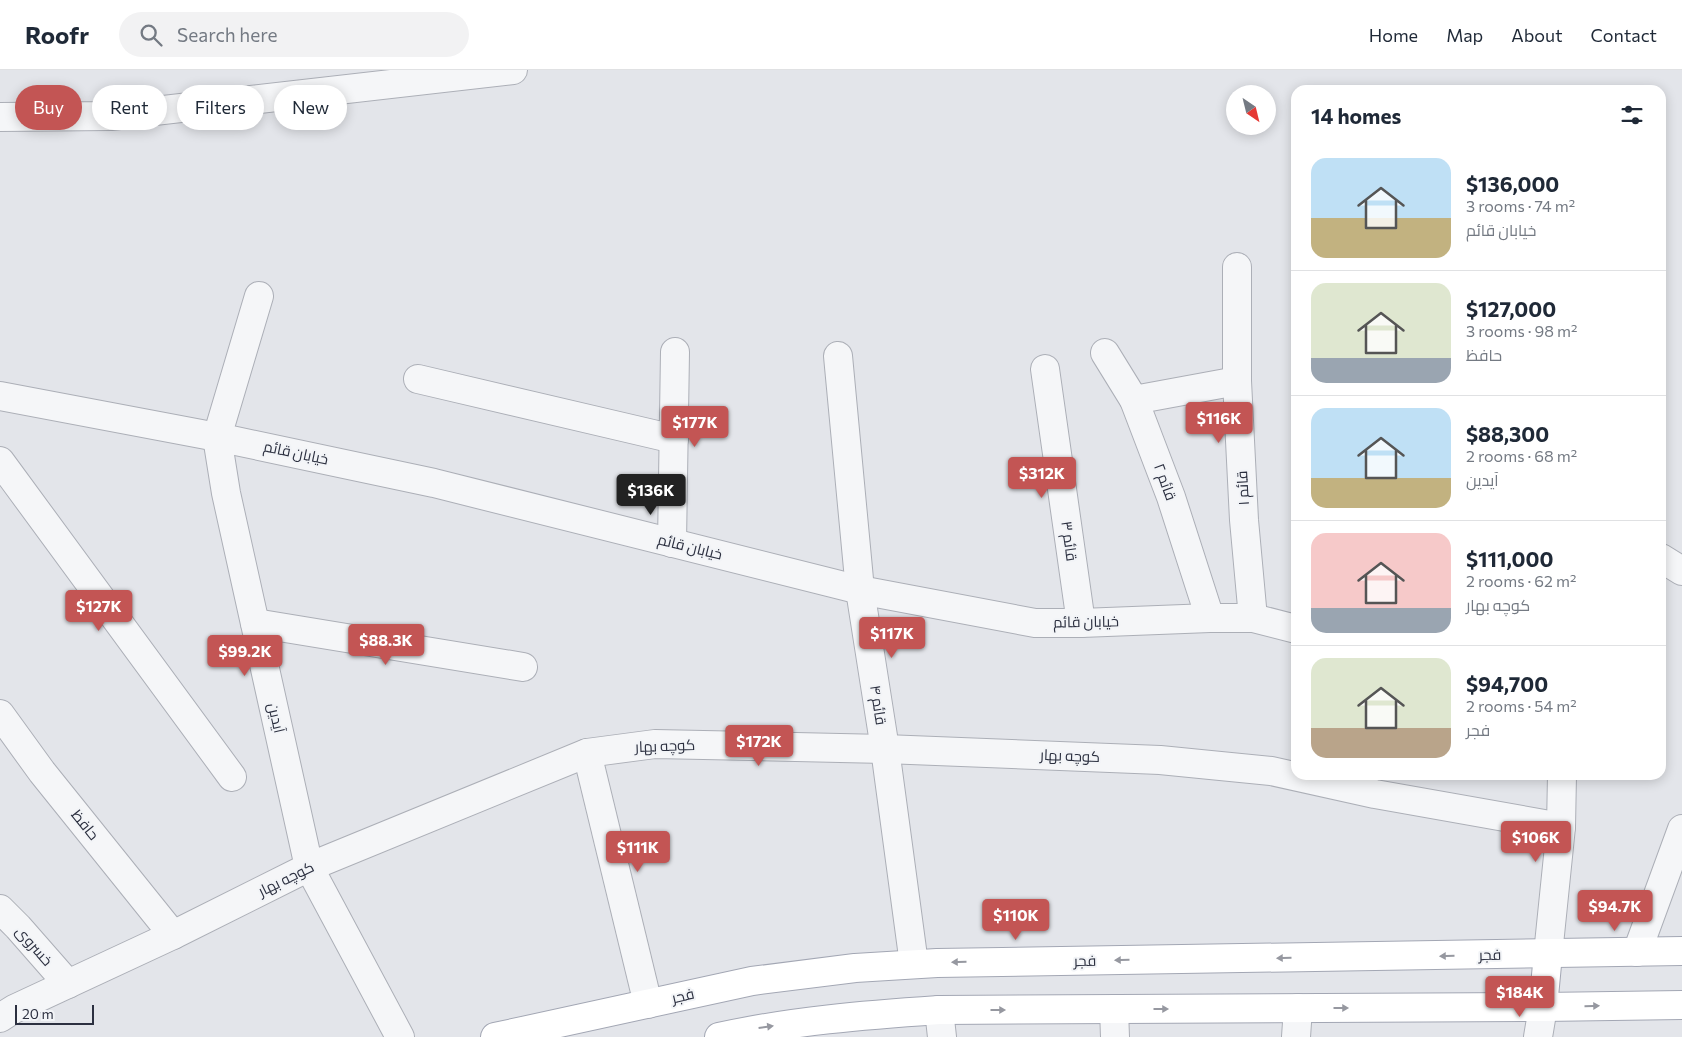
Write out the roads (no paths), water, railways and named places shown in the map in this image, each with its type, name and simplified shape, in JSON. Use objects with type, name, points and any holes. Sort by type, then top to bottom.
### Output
[{"type":"main road","name":"فجر","points":[[495,1037],[752,981],[856,968],[937,963],[1682,952]]},
{"type":"main road","points":[[1543,1008],[1548,954]]},
{"type":"main road","points":[[719,1037],[760,1028],[833,1019],[938,1010],[1543,1008],[1682,1004]]},
{"type":"street","points":[[0,117],[111,116],[513,70]]},
{"type":"street","name":"قائم ۱","points":[[1237,267],[1237,381],[1244,520],[1253,618]]},
{"type":"street","name":"آیدین","points":[[259,296],[217,437],[226,493],[309,867],[400,1037]]},
{"type":"street","points":[[672,543],[675,352]]},
{"type":"street","name":"قائم ۲","points":[[1105,353],[1134,400],[1171,497],[1210,618]]},
{"type":"street","name":"قائم ۴","points":[[838,356],[860,590],[885,749],[914,964]]},
{"type":"street","name":"قائم ۳","points":[[1045,369],[1080,623]]},
{"type":"street","points":[[418,379],[674,440]]},
{"type":"street","points":[[1134,400],[1237,381]]},
{"type":"street","name":"خیابان قائم","points":[[2,402],[217,437],[434,483],[860,590],[1035,623],[1253,618],[1291,627]]},
{"type":"street","points":[[0,461],[232,777]]},
{"type":"street","points":[[1666,561],[1682,571]]},
{"type":"street","points":[[255,623],[523,667]]},
{"type":"street","name":"حافظ","points":[[0,714],[42,772],[173,935]]},
{"type":"street","name":"کوچه بهار","points":[[5,1008],[68,984],[173,935],[309,867],[587,753],[655,744],[885,749],[1160,760],[1271,771],[1291,775]]},
{"type":"street","points":[[587,753],[648,1004]]},
{"type":"street","name":"کوچه بهار","points":[[1312,780],[1375,794],[1562,827]]},
{"type":"street","points":[[1548,954],[1562,827],[1562,780]]},
{"type":"street","points":[[1636,952],[1682,829]]},
{"type":"street","name":"خسروی","points":[[0,909],[68,984]]},
{"type":"street","points":[[1296,1037],[1298,1008]]},
{"type":"street","points":[[1538,1037],[1543,1008]]},
{"type":"street","points":[[1114,1009],[1115,1037]]},
{"type":"street","points":[[938,1010],[942,1037]]}]
